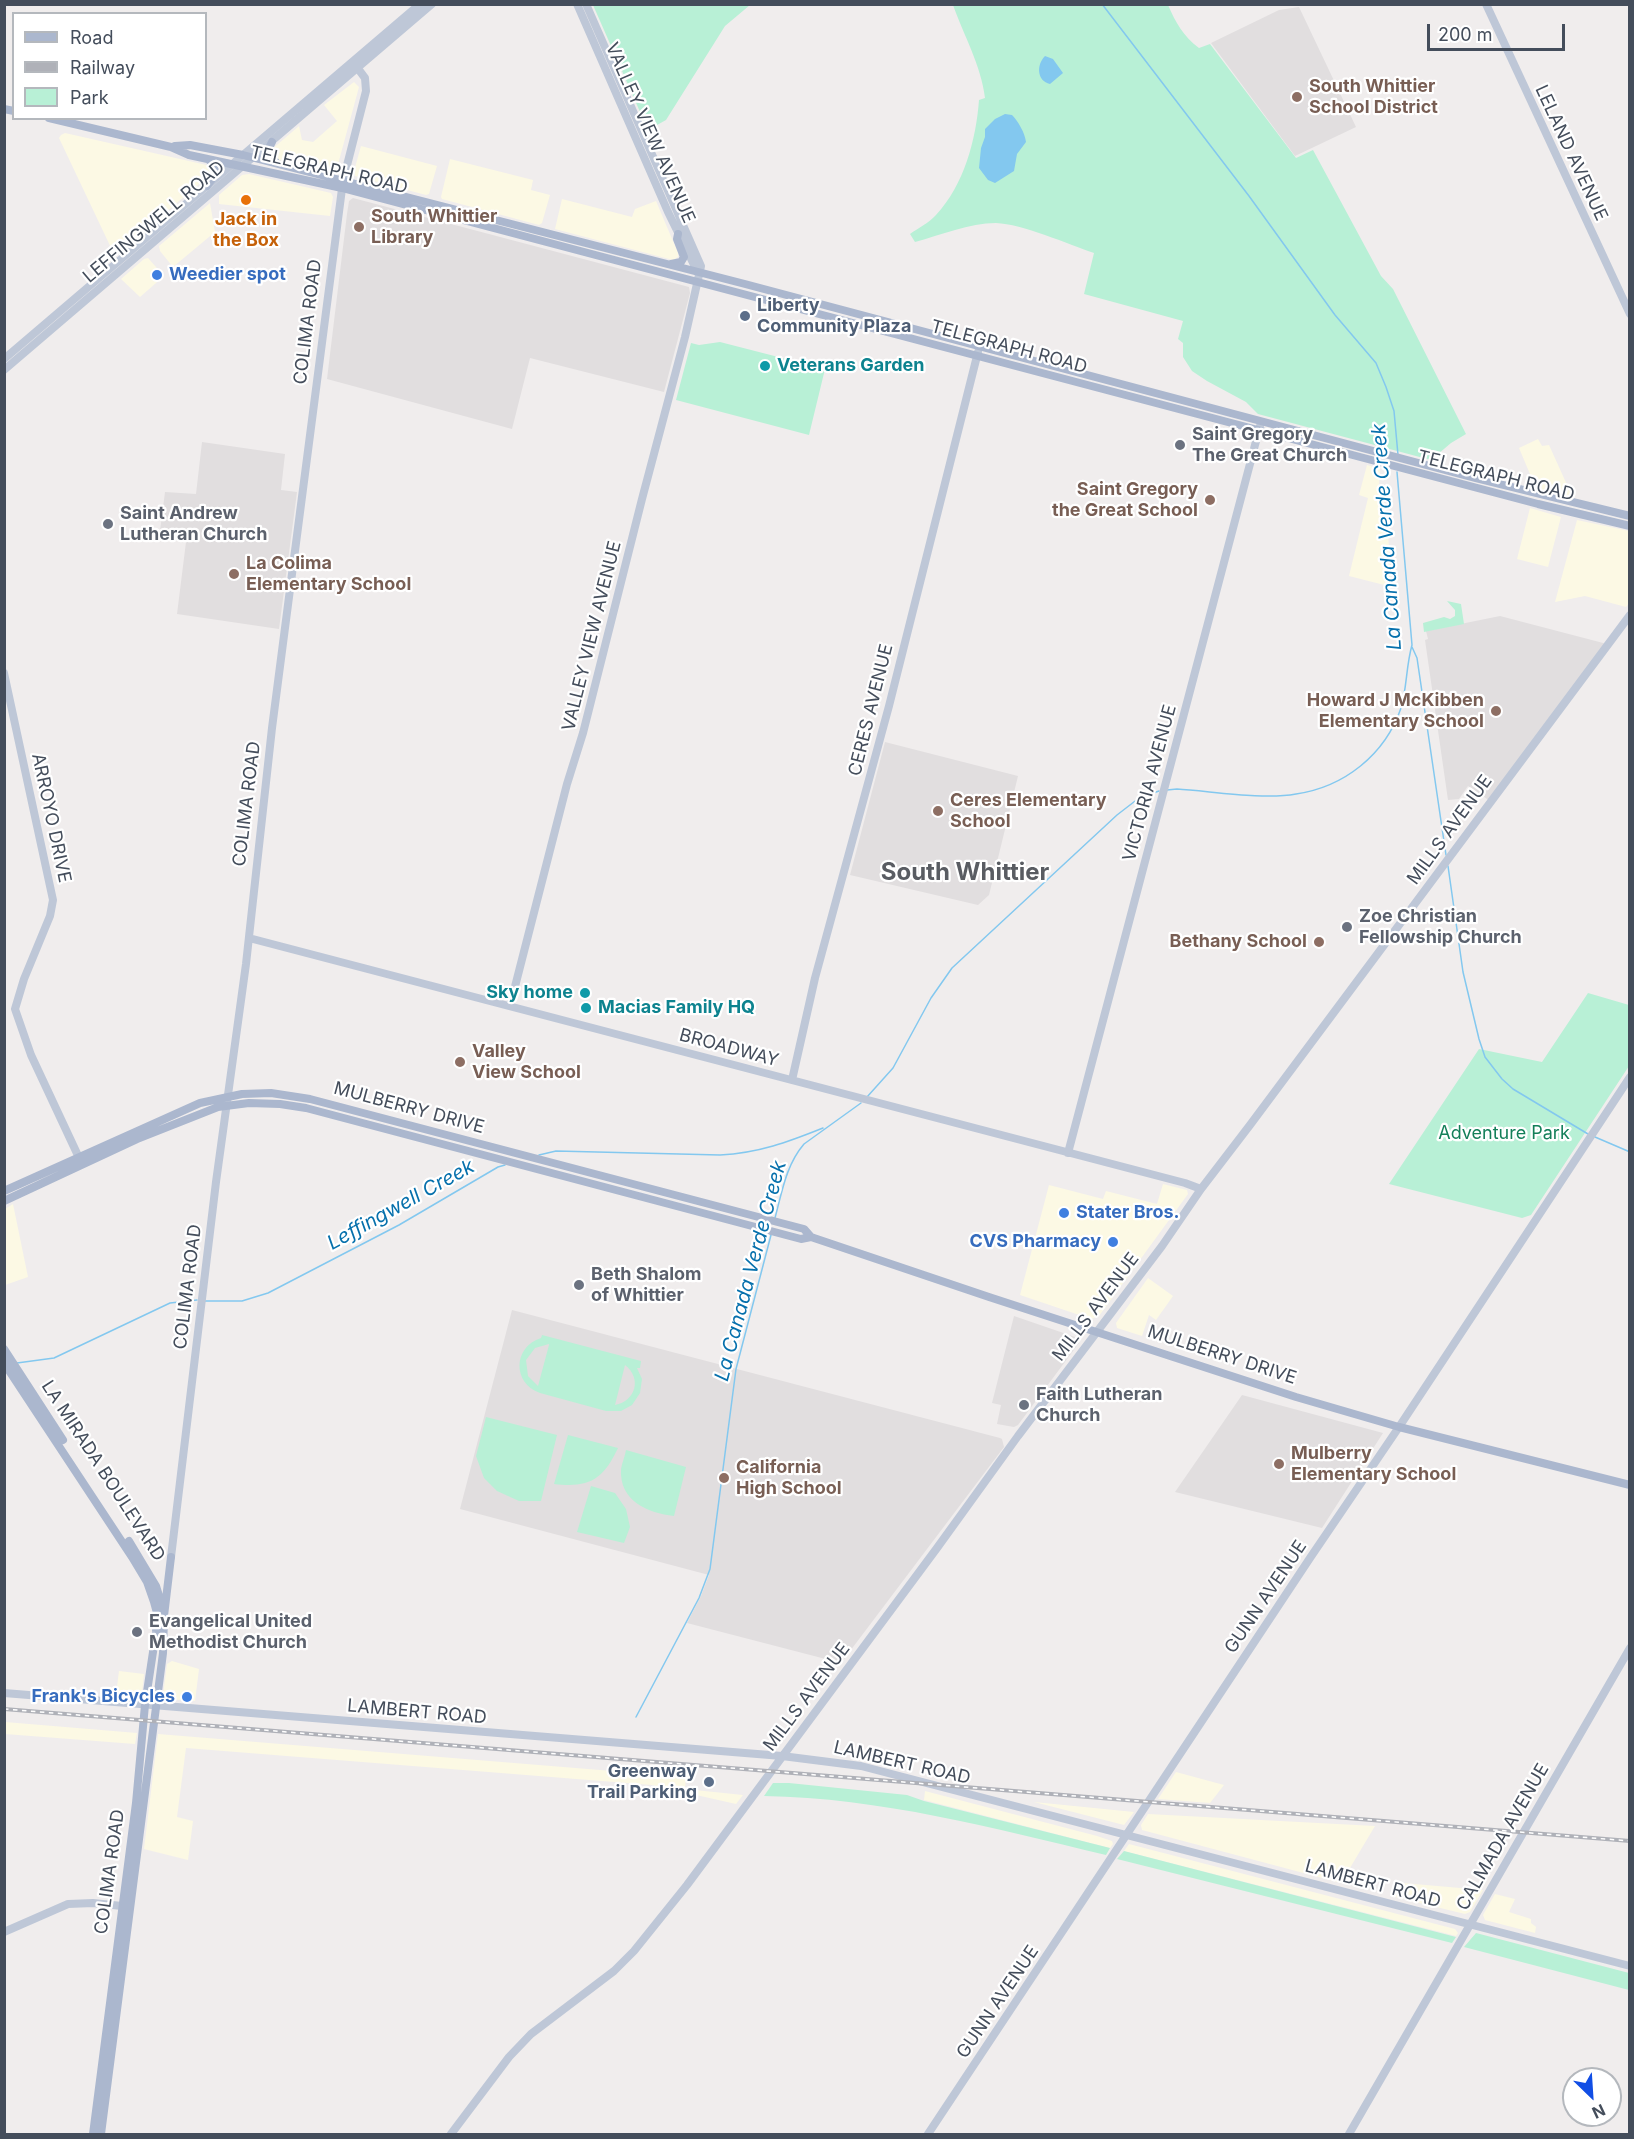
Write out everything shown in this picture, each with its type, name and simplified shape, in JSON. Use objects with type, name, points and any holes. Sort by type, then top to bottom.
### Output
[{"type":"main road","name":"TELEGRAPH ROAD","points":[[57,120],[171,147],[195,156],[232,165],[342,185],[665,264],[1260,426],[1414,472],[1629,526]]},
{"type":"main road","points":[[272,142],[268,150],[268,157],[286,167]]},
{"type":"main road","name":"TELEGRAPH ROAD","points":[[171,147],[190,146],[248,157],[698,283],[978,351]]},
{"type":"main road","points":[[195,156],[215,163],[218,168],[217,174],[207,186]]},
{"type":"main road","points":[[665,264],[679,263],[683,259],[677,239],[678,234]]},
{"type":"main road","name":"TELEGRAPH ROAD","points":[[1260,426],[1380,452],[1629,516]]},
{"type":"main road","name":"MULBERRY DRIVE","points":[[4,1201],[200,1103],[229,1096],[271,1093],[290,1095],[495,1152],[536,1168],[598,1185],[801,1239],[811,1237]]},
{"type":"main road","name":"MULBERRY DRIVE","points":[[4,1191],[178,1122],[228,1106],[280,1104],[306,1108],[495,1152],[539,1159],[804,1229],[811,1237],[966,1290],[1296,1397],[1399,1427],[1629,1485]]},
{"type":"main road","points":[[598,1185],[601,1181],[607,1180],[629,1186],[642,1185]]},
{"type":"main road","name":"LA MIRADA BOULEVARD","points":[[4,1349],[9,1363],[151,1585],[160,1614]]},
{"type":"main road","points":[[151,1585],[164,1575],[171,1557]]},
{"type":"main road","points":[[160,1614],[171,1557]]},
{"type":"main road","name":"COLIMA ROAD","points":[[140,1803],[146,1705],[160,1614]]},
{"type":"main road","name":"COLIMA ROAD","points":[[101,2134],[114,2043],[140,1803],[163,1653],[160,1614]]},
{"type":"main road","name":"COLIMA ROAD","points":[[93,2134],[122,1906],[130,1881]]},
{"type":"street","name":"LEFFINGWELL ROAD","points":[[4,359],[232,165],[272,142],[420,4]]},
{"type":"street","name":"LEFFINGWELL ROAD","points":[[4,370],[242,167],[248,157],[432,4]]},
{"type":"street","name":"VALLEY VIEW AVENUE","points":[[577,4],[678,234],[698,273]]},
{"type":"street","name":"VALLEY VIEW AVENUE","points":[[510,1006],[567,784],[583,733],[701,266],[586,4]]},
{"type":"street","name":"LELAND AVENUE","points":[[1486,4],[1629,314]]},
{"type":"street","name":"COLIMA ROAD","points":[[171,1557],[249,938],[272,728],[342,185],[366,91],[365,78],[356,65]]},
{"type":"street","name":"CERES AVENUE","points":[[792,1080],[815,978],[889,705],[978,351]]},
{"type":"street","name":"VICTORIA AVENUE","points":[[1068,1153],[1260,426]]},
{"type":"street","name":"MILLS AVENUE","points":[[451,2134],[509,2057],[531,2034],[614,1971],[634,1951],[687,1885],[1162,1246],[1200,1189],[1629,615]]},
{"type":"street","name":"ARROYO DRIVE","points":[[4,673],[53,900],[50,916],[24,978],[15,1009],[31,1055],[81,1161]]},
{"type":"street","name":"BROADWAY","points":[[249,938],[859,1096],[1185,1183],[1200,1189]]},
{"type":"street","name":"GUNN AVENUE","points":[[928,2134],[1629,1077]]},
{"type":"street","name":"CALMADA AVENUE","points":[[1349,2134],[1629,1647]]},
{"type":"street","name":"LAMBERT ROAD","points":[[4,1693],[782,1756],[861,1766],[1629,1966]]},
{"type":"street","points":[[4,1932],[68,1904],[93,1903],[122,1906]]},
{"type":"shaded area","name":"South Whittier School District","points":[[1299,7],[1356,127],[1295,156],[1211,43],[1279,10]]},
{"type":"shaded area","points":[[354,82],[359,87],[337,168],[333,171],[272,159],[271,150],[299,126],[302,140],[313,142],[337,121],[324,105]]},
{"type":"shaded area","points":[[65,133],[211,166],[212,173],[119,252],[113,252],[59,138]]},
{"type":"shaded area","points":[[361,146],[437,166],[429,194],[355,176],[354,171]]},
{"type":"shaded area","points":[[450,159],[533,180],[531,190],[550,195],[542,223],[539,225],[442,199]]},
{"type":"shaded area","points":[[249,174],[331,193],[333,197],[330,216],[219,204],[219,195],[242,175]]},
{"type":"shaded area","points":[[353,198],[689,287],[690,293],[664,392],[530,358],[512,429],[327,379],[347,214],[349,201]]},
{"type":"shaded area","points":[[562,199],[632,217],[635,209],[656,201],[678,257],[673,260],[555,229]]},
{"type":"shaded area","points":[[210,203],[215,232],[173,267],[160,251],[159,246]]},
{"type":"shaded area","points":[[148,258],[164,276],[140,297],[121,279]]},
{"type":"shaded area","points":[[1538,439],[1542,446],[1549,445],[1573,498],[1538,489],[1535,486],[1519,448]]},
{"type":"shaded area","name":"La Colima Elementary School","points":[[202,442],[285,454],[281,490],[297,492],[279,629],[177,614],[187,534],[160,531],[165,492],[196,494]]},
{"type":"shaded area","points":[[1367,465],[1380,469],[1379,486],[1386,508],[1392,587],[1349,576],[1368,498],[1359,495]]},
{"type":"shaded area","points":[[1530,508],[1561,517],[1548,567],[1517,559]]},
{"type":"shaded area","points":[[1577,520],[1629,531],[1629,603],[1626,607],[1585,596],[1555,602]]},
{"type":"shaded area","name":"Howard J McKibben Elementary School","points":[[1500,616],[1607,644],[1490,801],[1468,786],[1459,799],[1448,800],[1425,640],[1428,639],[1426,631]]},
{"type":"shaded area","name":"Ceres Elementary School","points":[[885,742],[1018,776],[989,895],[978,905],[850,875]]},
{"type":"shaded area","points":[[1163,1184],[1187,1190],[1188,1194],[1099,1316],[1091,1319],[1020,1295],[1049,1185],[1103,1199],[1106,1191],[1157,1204]]},
{"type":"shaded area","points":[[13,1204],[28,1277],[5,1285],[5,1209]]},
{"type":"shaded area","points":[[1148,1278],[1173,1296],[1156,1320],[1149,1315],[1142,1336],[1117,1328],[1116,1323]]},
{"type":"shaded area","name":"California High School","points":[[512,1310],[1000,1438],[1004,1447],[841,1663],[687,1623],[709,1575],[460,1509]]},
{"type":"shaded area","points":[[1014,1316],[1078,1338],[1079,1343],[1018,1425],[1014,1427],[997,1424],[1001,1405],[992,1403]]},
{"type":"shaded area","name":"Mulberry Elementary School","points":[[1242,1395],[1383,1433],[1322,1528],[1175,1492]]},
{"type":"shaded area","points":[[172,1661],[199,1669],[195,1701],[167,1699],[163,1695],[167,1664]]},
{"type":"shaded area","points":[[119,1671],[144,1674],[142,1693],[139,1696],[116,1695]]},
{"type":"shaded area","points":[[4,1722],[137,1733],[135,1744],[5,1734]]},
{"type":"shaded area","points":[[158,1734],[686,1777],[685,1789],[743,1795],[736,1804],[652,1785],[186,1748],[177,1817],[193,1821],[188,1860],[144,1849]]},
{"type":"shaded area","points":[[1176,1772],[1224,1785],[1210,1803],[1158,1799]]},
{"type":"shaded area","points":[[925,1791],[1097,1836],[1112,1841],[1113,1844],[1110,1848],[924,1800]]},
{"type":"shaded area","points":[[1034,1802],[1134,1812],[1124,1825]]},
{"type":"shaded area","points":[[1148,1814],[1375,1826],[1341,1883],[1142,1830],[1141,1825]]},
{"type":"shaded area","points":[[1129,1844],[1455,1929],[1458,1933],[1456,1936],[1124,1851]]},
{"type":"shaded area","points":[[1403,1883],[1483,1890],[1470,1912],[1465,1914],[1395,1897]]},
{"type":"shaded area","points":[[1495,1894],[1515,1899],[1509,1912],[1531,1919],[1531,1923],[1536,1927],[1535,1933],[1485,1920],[1483,1915]]},
{"type":"green space","points":[[593,5],[750,5],[725,26],[666,120],[648,130]]},
{"type":"green space","points":[[953,5],[1168,5],[1180,29],[1193,43],[1199,48],[1210,44],[1296,158],[1313,150],[1381,276],[1393,289],[1466,434],[1431,460],[1258,414],[1246,402],[1192,371],[1183,357],[1183,343],[1178,339],[1183,321],[1084,294],[1094,253],[1032,231],[996,223],[965,227],[915,242],[910,234],[936,215],[946,203],[961,176],[975,131],[979,100],[985,98],[976,62]]},
{"type":"green space","points":[[720,342],[825,369],[809,435],[676,400],[691,343],[699,345]]},
{"type":"green space","points":[[1447,601],[1461,604],[1464,624],[1424,632],[1423,623],[1444,617],[1450,619],[1455,616],[1455,610]]},
{"type":"green space","name":"Adventure Park","points":[[1588,993],[1629,1005],[1629,1066],[1531,1215],[1522,1218],[1389,1184],[1479,1049],[1542,1062]]},
{"type":"green space","points":[[542,1335],[641,1361],[640,1368],[637,1368],[642,1379],[640,1393],[632,1405],[621,1411],[606,1411],[540,1393],[531,1388],[521,1374],[521,1357],[525,1349]],"holes":[[[549,1345],[538,1386],[528,1376],[526,1360],[535,1348]],[[625,1365],[634,1376],[634,1388],[628,1399],[615,1405]]]},
{"type":"green space","points":[[486,1417],[557,1435],[541,1501],[519,1501],[497,1491],[484,1478],[476,1456]]},
{"type":"green space","points":[[568,1435],[618,1448],[607,1468],[594,1480],[577,1485],[554,1484]]},
{"type":"green space","points":[[626,1450],[686,1467],[674,1516],[654,1512],[630,1497],[622,1480],[621,1469]]},
{"type":"green space","points":[[591,1486],[615,1493],[626,1509],[630,1527],[624,1543],[577,1532]]},
{"type":"green space","points":[[773,1783],[907,1795],[1110,1848],[1106,1855],[979,1825],[894,1808],[808,1798],[764,1796]]},
{"type":"green space","points":[[1124,1851],[1456,1937],[1452,1943],[1117,1859]]},
{"type":"green space","points":[[1476,1933],[1629,1973],[1629,1990],[1464,1947]]},
{"type":"water","points":[[1045,56],[1053,59],[1063,73],[1050,84],[1042,80],[1039,72],[1040,64]]},
{"type":"water","points":[[1005,114],[1012,115],[1017,120],[1026,142],[1017,154],[1014,171],[995,183],[988,180],[979,168],[981,148],[985,129],[995,119]]},
{"type":"waterway","name":"La Canada Verde Creek","points":[[1102,4],[1249,196],[1335,315],[1376,363],[1394,411],[1398,455]]},
{"type":"waterway","name":"La Canada Verde Creek","points":[[1167,790],[1268,796],[1283,796],[1314,790],[1346,776],[1360,766],[1385,740],[1401,708],[1412,645],[1397,472]]},
{"type":"waterway","points":[[1412,647],[1417,658],[1446,855]]},
{"type":"waterway","name":"La Canada Verde Creek","points":[[867,1097],[893,1068],[931,998],[952,968],[1117,815],[1139,798],[1159,791]]},
{"type":"waterway","points":[[1448,866],[1463,972],[1485,1057],[1513,1089],[1588,1134]]},
{"type":"waterway","name":"La Canada Verde Creek","points":[[775,1218],[785,1179],[798,1152],[804,1144],[861,1103]]},
{"type":"waterway","name":"Leffingwell Creek","points":[[539,1155],[556,1151],[734,1154],[773,1146],[823,1128]]},
{"type":"waterway","points":[[1595,1137],[1630,1152]]},
{"type":"waterway","name":"Leffingwell Creek","points":[[205,1301],[242,1301],[268,1293],[399,1225],[505,1165]]},
{"type":"waterway","name":"La Canada Verde Creek","points":[[636,1717],[699,1598],[710,1569],[736,1369],[771,1235]]},
{"type":"waterway","name":"Leffingwell Creek","points":[[17,1363],[54,1358],[170,1303],[197,1300]]},
{"type":"railway","points":[[4,1709],[1630,1841]]},
{"type":"place","name":"South Whittier School District","points":[[1297,97]]},
{"type":"place","name":"Jack in the Box","points":[[246,200]]},
{"type":"place","name":"South Whittier Library","points":[[359,227]]},
{"type":"place","name":"Weedier spot","points":[[157,275]]},
{"type":"place","name":"Liberty Community Plaza","points":[[745,316]]},
{"type":"place","name":"Veterans Garden","points":[[765,366]]},
{"type":"place","name":"Saint Gregory The Great Church","points":[[1180,445]]},
{"type":"place","name":"Saint Gregory the Great School","points":[[1210,500]]},
{"type":"place","name":"Saint Andrew Lutheran Church","points":[[108,524]]},
{"type":"place","name":"La Colima Elementary School","points":[[234,574]]},
{"type":"place","name":"Howard J McKibben Elementary School","points":[[1496,711]]},
{"type":"place","name":"Ceres Elementary School","points":[[938,811]]},
{"type":"place","name":"Zoe Christian Fellowship Church","points":[[1347,927]]},
{"type":"place","name":"Bethany School","points":[[1319,942]]},
{"type":"place","name":"Sky home","points":[[585,993]]},
{"type":"place","name":"Macias Family HQ","points":[[586,1008]]},
{"type":"place","name":"Valley View School","points":[[460,1062]]},
{"type":"place","name":"Stater Bros.","points":[[1064,1213]]},
{"type":"place","name":"CVS Pharmacy","points":[[1113,1242]]},
{"type":"place","name":"Beth Shalom of Whittier","points":[[579,1285]]},
{"type":"place","name":"Faith Lutheran Church","points":[[1024,1405]]},
{"type":"place","name":"Mulberry Elementary School","points":[[1279,1464]]},
{"type":"place","name":"California High School","points":[[724,1478]]},
{"type":"place","name":"Evangelical United Methodist Church","points":[[137,1632]]},
{"type":"place","name":"Frank's Bicycles","points":[[187,1697]]},
{"type":"place","name":"Greenway Trail Parking","points":[[709,1782]]},
{"type":"district","name":"South Whittier","points":[[965,873]]}]
